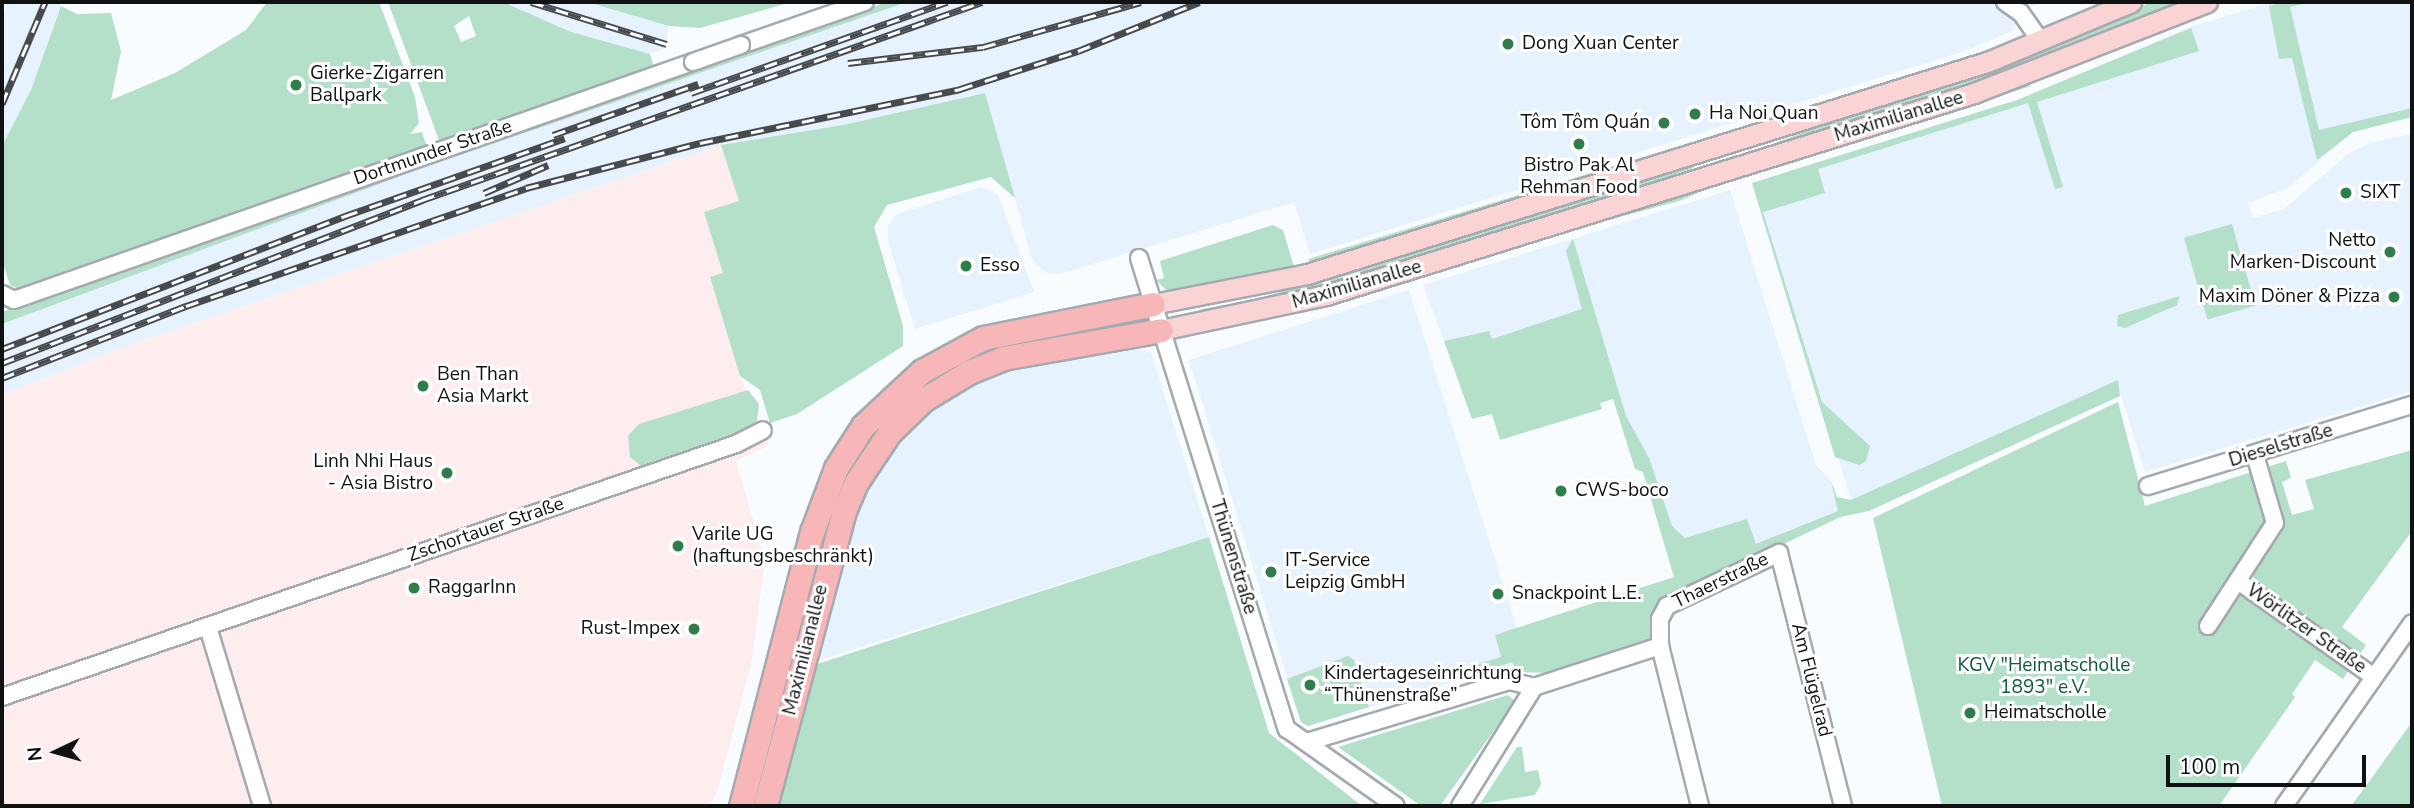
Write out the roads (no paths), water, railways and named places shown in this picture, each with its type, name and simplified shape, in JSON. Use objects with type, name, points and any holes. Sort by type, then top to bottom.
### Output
[{"type":"highway","name":"Maximilianallee","points":[[741,806],[816,523],[836,468],[863,426],[922,371],[983,338],[1153,304]]},
{"type":"highway","name":"Maximilianallee","points":[[765,806],[844,511],[857,481],[888,433],[923,400],[969,372],[1003,358],[1161,330]]},
{"type":"main road","name":"Maximilianallee","points":[[1153,304],[1307,274],[1947,75],[2041,42],[2131,2]]},
{"type":"main road","name":"Maximilianallee","points":[[1161,330],[1326,295],[1898,117],[2009,82],[2207,2]]},
{"type":"street","name":"Dortmunder Straße","points":[[2,294],[14,300],[865,2]]},
{"type":"street","points":[[2005,2],[2021,13],[2041,42]]},
{"type":"street","name":"Thünenstraße","points":[[1139,258],[1287,729],[1396,806]]},
{"type":"street","name":"Dieselstraße","points":[[2148,486],[2412,405]]},
{"type":"street","name":"Zschortauer Straße","points":[[2,697],[736,444],[763,430]]},
{"type":"street","points":[[2208,626],[2275,523],[2255,455]]},
{"type":"street","name":"Thaerstraße","points":[[1660,646],[1660,619],[1667,606],[1779,553]]},
{"type":"street","name":"Am Flügelrad","points":[[1779,553],[1843,806]]},
{"type":"street","name":"Wörlitzer Straße","points":[[2238,581],[2374,677]]},
{"type":"street","points":[[2284,806],[2412,623]]},
{"type":"street","points":[[208,627],[262,806]]},
{"type":"street","points":[[1307,742],[1509,681],[1534,687],[1660,646],[1700,806]]},
{"type":"street","points":[[1460,806],[1534,687]]},
{"type":"railway","points":[[2,104],[45,2]]},
{"type":"railway","points":[[531,2],[667,44]]},
{"type":"railway","points":[[691,93],[947,2]]},
{"type":"railway","points":[[2,363],[422,200],[982,2]]},
{"type":"railway","points":[[848,63],[983,47],[1141,2]]},
{"type":"railway","points":[[2,378],[186,306],[526,188],[700,143],[960,89],[1078,51],[1199,2]]},
{"type":"railway","points":[[553,135],[698,84]]},
{"type":"railway","points":[[2,349],[345,216],[565,138]]},
{"type":"railway","points":[[484,193],[548,165]]},
{"type":"place","name":"Dong Xuan Center","points":[[1508,44]]},
{"type":"place","name":"Gierke-Zigarren Ballpark","points":[[296,85]]},
{"type":"place","name":"Ha Noi Quan","points":[[1695,114]]},
{"type":"place","name":"Tôm Tôm Quán","points":[[1664,123]]},
{"type":"place","name":"Bistro Pak Al Rehman Food","points":[[1579,144]]},
{"type":"place","name":"SIXT","points":[[2346,193]]},
{"type":"place","name":"Netto Marken-Discount","points":[[2390,252]]},
{"type":"place","name":"Esso","points":[[966,266]]},
{"type":"place","name":"Maxim Döner & Pizza","points":[[2394,297]]},
{"type":"place","name":"Ben Than Asia Markt","points":[[423,386]]},
{"type":"place","name":"Linh Nhi Haus - Asia Bistro","points":[[447,473]]},
{"type":"place","name":"CWS-boco","points":[[1561,491]]},
{"type":"place","name":"Varile UG (haftungsbeschränkt)","points":[[678,546]]},
{"type":"place","name":"IT-Service Leipzig GmbH","points":[[1271,572]]},
{"type":"place","name":"RaggarInn","points":[[414,588]]},
{"type":"place","name":"Snackpoint L.E.","points":[[1498,594]]},
{"type":"place","name":"Rust-Impex","points":[[694,629]]},
{"type":"place","name":"Kindertageseinrichtung “Thünenstraße”","points":[[1310,685]]},
{"type":"place","name":"Heimatscholle","points":[[1970,713]]},
{"type":"park label","name":"KGV \"Heimatscholle 1893\" e.V.","points":[[2044,677]]}]
